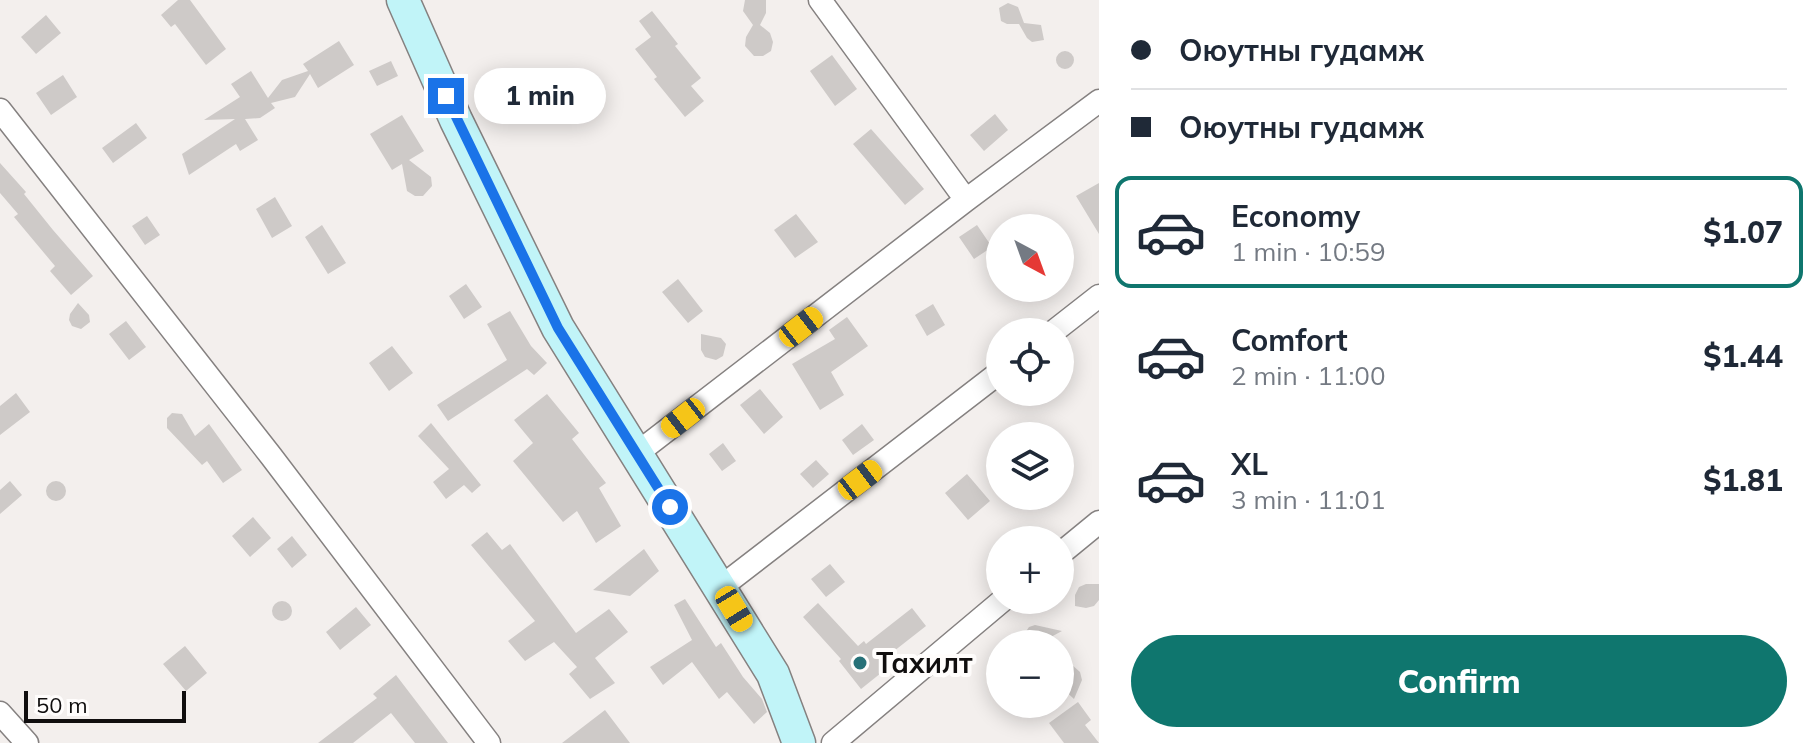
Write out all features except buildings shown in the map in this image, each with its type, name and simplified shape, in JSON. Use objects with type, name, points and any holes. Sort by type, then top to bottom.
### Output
[{"type":"street","points":[[403,0],[456,120],[558,328],[773,674],[799,743]]},
{"type":"street","points":[[820,0],[966,200]]},
{"type":"street","points":[[636,454],[1099,101]]},
{"type":"street","points":[[0,110],[271,456],[489,743]]},
{"type":"street","points":[[1071,318],[1099,296]]},
{"type":"street","points":[[721,587],[986,383]]},
{"type":"street","points":[[1074,543],[1099,522]]},
{"type":"street","points":[[833,743],[986,614]]},
{"type":"street","points":[[0,713],[27,743]]},
{"type":"place","name":"Тахилт","points":[[860,663]]},
{"type":"route","points":[[446,96],[558,328],[670,507]]}]
